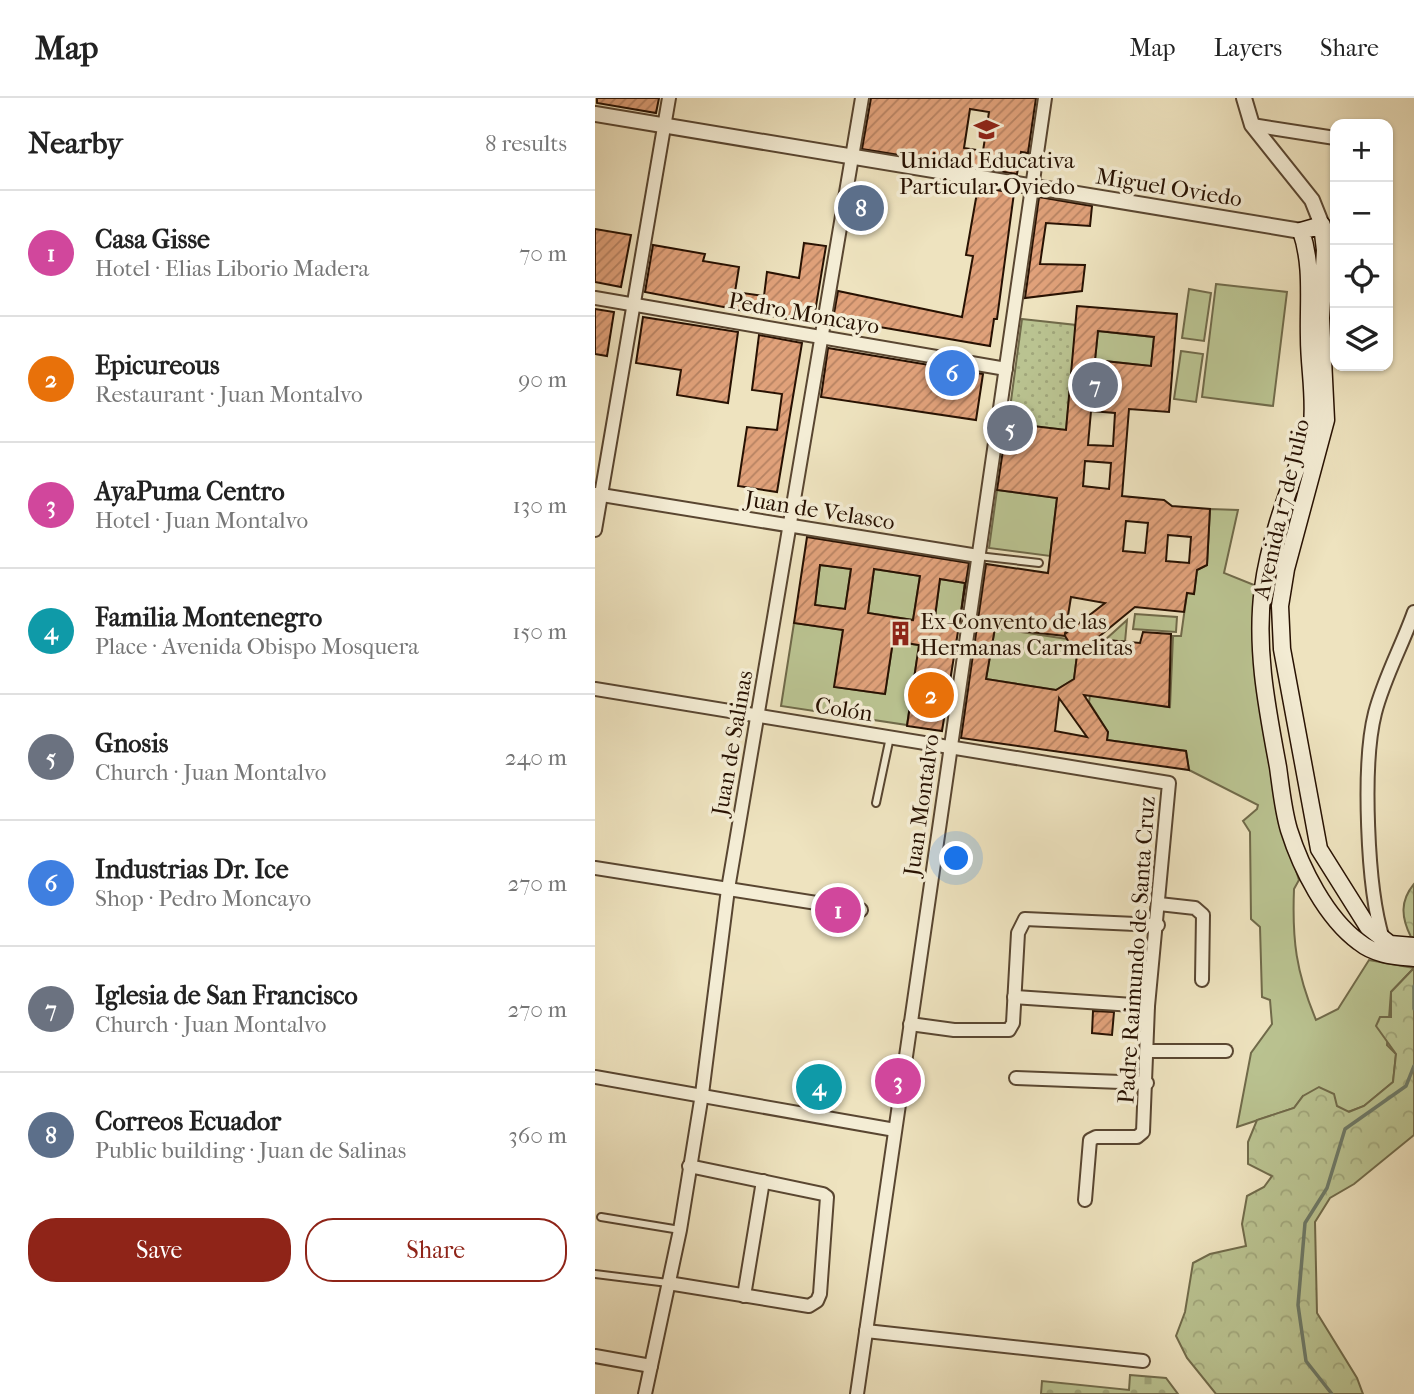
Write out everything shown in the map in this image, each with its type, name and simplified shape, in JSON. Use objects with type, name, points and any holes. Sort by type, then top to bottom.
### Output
[{"type":"main road","name":"Miguel Oviedo","points":[[1301,230],[1322,225]]},
{"type":"main road","name":"Avenida 17 de Julio","points":[[1322,225],[1325,250],[1321,317],[1326,420],[1286,569],[1280,621],[1282,649],[1319,849],[1372,920],[1386,947]]},
{"type":"main road","name":"Avenida 17 de Julio","points":[[1301,230],[1310,265],[1308,328],[1312,425],[1265,572],[1260,635],[1264,685],[1289,829],[1300,858],[1339,924],[1357,941],[1386,947],[1414,958]]},
{"type":"main road","name":"Avenida 17 de Julio","points":[[1386,947],[1414,946]]},
{"type":"street","points":[[595,530],[598,495],[669,98]]},
{"type":"street","name":"Juan de Salinas","points":[[645,1394],[680,1230],[702,1094],[728,889],[862,98]]},
{"type":"street","name":"Juan Montalvo","points":[[857,1394],[1045,98]]},
{"type":"street","name":"Avenida 17 de Julio","points":[[1244,98],[1252,125],[1312,200],[1322,225]]},
{"type":"street","name":"Miguel Oviedo","points":[[595,114],[1032,188],[1301,230]]},
{"type":"street","points":[[1252,125],[1330,137]]},
{"type":"street","name":"Pedro Moncayo","points":[[595,298],[1006,369]]},
{"type":"street","name":"Juan de Velasco","points":[[598,495],[978,556]]},
{"type":"street","points":[[1372,920],[1369,798],[1374,716],[1414,612]]},
{"type":"street","name":"Colón","points":[[595,689],[1169,783]]},
{"type":"street","name":"Padre Raimundo de Santa Cruz","points":[[1085,1200],[1090,1140],[1096,1137],[1137,1137],[1143,1132],[1148,1006],[1158,925],[1169,783]]},
{"type":"street","points":[[595,868],[861,910]]},
{"type":"street","points":[[1159,904],[1195,908],[1203,915],[1202,980]]},
{"type":"street","points":[[910,1024],[954,1030],[1009,1030],[1018,933],[1025,919],[1158,925]]},
{"type":"street","points":[[1014,997],[1148,1006]]},
{"type":"street","points":[[1147,1051],[1226,1051]]},
{"type":"street","points":[[595,1077],[895,1130]]},
{"type":"street","points":[[1016,1078],[1147,1083]]},
{"type":"street","points":[[668,1283],[809,1306],[817,1301],[820,1294],[829,1204],[823,1194],[689,1166]]},
{"type":"street","points":[[744,1296],[762,1181]]},
{"type":"street","points":[[866,1331],[1143,1361]]},
{"type":"street","points":[[595,1356],[651,1366]]},
{"type":"lane","name":"Juan de Velasco","points":[[978,556],[1039,563]]},
{"type":"lane","points":[[876,803],[890,737]]},
{"type":"lane","points":[[601,1217],[680,1230]]},
{"type":"lane","points":[[595,1274],[668,1283]]},
{"type":"green space","points":[[1216,284],[1287,292],[1273,406],[1202,397]]},
{"type":"green space","points":[[1189,289],[1211,293],[1204,341],[1182,338]]},
{"type":"green space","points":[[1022,319],[1076,325],[1066,430],[1008,423]]},
{"type":"green space","points":[[1098,331],[1154,337],[1151,366],[1095,360]]},
{"type":"green space","points":[[1181,351],[1203,354],[1196,402],[1174,399]]},
{"type":"green space","points":[[997,490],[1057,498],[1050,556],[989,548]]},
{"type":"green space","points":[[1210,509],[1238,510],[1224,573],[1259,587],[1280,820],[1299,880],[1294,889],[1297,956],[1316,1020],[1338,1009],[1369,960],[1414,968],[1391,992],[1387,1045],[1396,1054],[1393,1082],[1364,1106],[1348,1112],[1303,1096],[1294,1108],[1237,1127],[1251,1053],[1272,1024],[1270,1000],[1262,997],[1260,927],[1251,919],[1250,832],[1243,821],[1258,805],[1189,770],[1186,751],[1107,740],[1108,732],[1089,702],[1090,695],[1170,707],[1173,636],[1181,636],[1187,593],[1194,593],[1197,570],[1207,565]]},
{"type":"green space","points":[[820,565],[851,569],[845,609],[815,605]]},
{"type":"green space","points":[[874,569],[920,576],[913,620],[868,613]]},
{"type":"green space","points":[[940,579],[965,583],[959,627],[934,624]]},
{"type":"green space","points":[[1135,614],[1177,617],[1176,632],[1133,629]]},
{"type":"green space","points":[[1127,620],[1125,642],[1105,640]]},
{"type":"green space","points":[[794,623],[843,630],[835,687],[885,694],[893,641],[936,648],[917,659],[907,725],[781,706]]},
{"type":"green space","points":[[995,628],[1067,639],[1077,655],[1074,679],[1056,690],[986,679]]},
{"type":"green space","points":[[1414,884],[1414,937],[1411,937],[1403,909],[1409,890]]},
{"type":"green space","points":[[1414,968],[1414,1135],[1354,1184],[1330,1198],[1315,1222],[1317,1313],[1357,1378],[1363,1394],[1216,1394],[1187,1358],[1176,1336],[1185,1312],[1193,1263],[1210,1254],[1246,1246],[1242,1224],[1247,1196],[1264,1187],[1272,1176],[1248,1164],[1248,1142],[1257,1120],[1294,1108],[1303,1096],[1319,1087],[1334,1094],[1337,1106],[1349,1112],[1364,1106],[1393,1082],[1396,1054],[1376,1026],[1380,1017],[1391,1017],[1391,992]]},
{"type":"green space","points":[[1130,1375],[1166,1378],[1178,1394],[1041,1394],[1042,1381],[1129,1390]]},
{"type":"building","points":[[597,98],[659,98],[656,113],[597,103]]},
{"type":"building","points":[[871,98],[1036,98],[1028,153],[1021,152],[1017,174],[862,149]],"holes":[[[970,109],[989,112],[983,151],[964,148]]]},
{"type":"building","points":[[978,187],[1014,193],[997,319],[994,319],[990,346],[833,319],[838,291],[962,317],[973,256],[966,255]]},
{"type":"building","points":[[1039,197],[1092,206],[1090,226],[1046,223],[1040,264],[1085,265],[1082,291],[1025,298]]},
{"type":"building","points":[[595,229],[631,235],[621,287],[595,282]]},
{"type":"building","points":[[804,243],[826,246],[813,324],[645,292],[653,245],[705,254],[703,261],[739,267],[735,292],[764,296],[767,272],[799,278]]},
{"type":"building","points":[[1077,306],[1177,314],[1169,412],[1129,409],[1122,496],[1164,500],[1172,506],[1210,509],[1207,565],[1197,570],[1194,594],[1187,593],[1184,612],[1135,607],[1096,639],[1140,643],[1143,632],[1171,634],[1169,707],[1084,695],[1108,732],[1107,740],[1186,751],[1189,770],[961,738],[986,564],[1048,573],[1057,498],[997,490],[1007,423],[1066,430]],"holes":[[[1098,331],[1154,337],[1151,366],[1095,360]],[[1091,411],[1115,413],[1113,446],[1088,445]],[[1085,461],[1111,463],[1109,489],[1083,486]],[[1126,521],[1148,523],[1145,553],[1123,551]],[[1168,535],[1191,537],[1189,563],[1166,561]],[[1071,597],[1105,603],[1065,634]],[[995,628],[1065,636],[1077,655],[1074,679],[1056,690],[986,679]],[[1059,698],[1087,737],[1055,731]]]},
{"type":"building","points":[[595,309],[614,312],[607,356],[595,354]]},
{"type":"building","points":[[643,317],[738,332],[728,403],[677,395],[681,370],[636,363]]},
{"type":"building","points":[[759,335],[802,343],[777,492],[738,486],[747,427],[777,430],[782,394],[752,390]]},
{"type":"building","points":[[828,348],[983,374],[976,420],[821,397]]},
{"type":"building","name":"Ex-Convento de las Hermanas Carmelitas","points":[[807,537],[969,563],[961,615],[965,583],[940,579],[934,624],[959,627],[942,731],[907,726],[919,645],[893,641],[885,694],[834,687],[843,630],[794,623]],"holes":[[[820,565],[851,569],[845,609],[815,605]],[[874,569],[920,576],[913,620],[868,613]]]},
{"type":"building","points":[[1093,1011],[1114,1012],[1112,1035],[1092,1033]]},
{"type":"building","points":[[808,1076],[835,1079],[829,1098],[805,1095]]},
{"type":"waterway","points":[[1414,986],[1414,1009]]},
{"type":"waterway","points":[[1332,1394],[1306,1361],[1298,1305],[1305,1223],[1327,1188],[1345,1129],[1406,1086],[1414,1066]]},
{"type":"place","name":"Unidad Educativa Particular Oviedo","points":[[987,130]]},
{"type":"place","name":"Correos Ecuador","points":[[861,208]]},
{"type":"place","name":"Industrias Dr. Ice","points":[[952,373]]},
{"type":"place","name":"Iglesia de San Francisco","points":[[1095,385]]},
{"type":"place","name":"Gnosis","points":[[1010,428]]},
{"type":"place","name":"Ex-Convento de las Hermanas Carmelitas","points":[[900,634]]},
{"type":"place","name":"Epicureous","points":[[931,695]]},
{"type":"place","name":"Casa Gisse","points":[[838,910]]},
{"type":"place","name":"AyaPuma Centro","points":[[898,1081]]},
{"type":"place","name":"Familia Montenegro","points":[[819,1087]]}]
